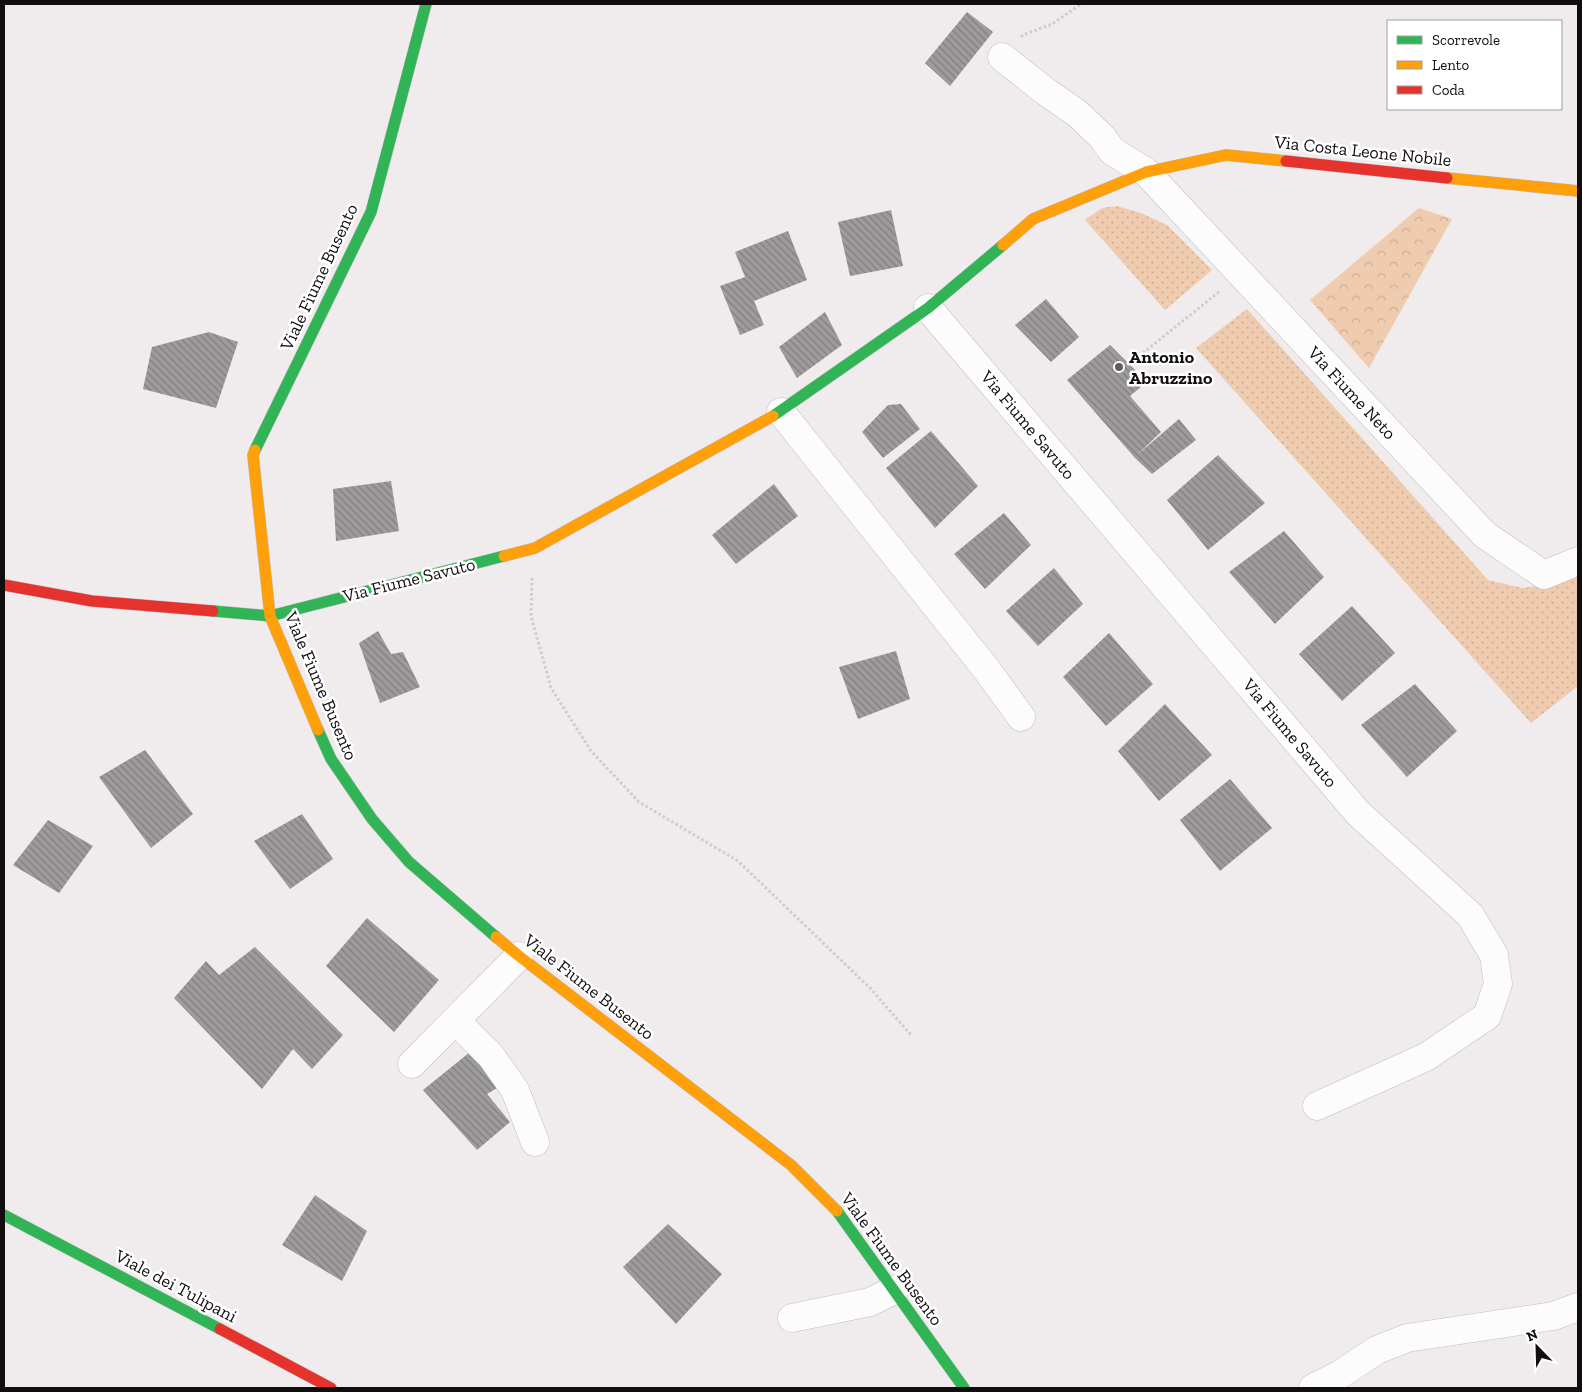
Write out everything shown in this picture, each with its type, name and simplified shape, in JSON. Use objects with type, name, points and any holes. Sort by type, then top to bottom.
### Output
[{"type":"street","name":"Viale Fiume Busento","points":[[426,4],[371,212],[253,455],[270,616],[331,760],[372,819],[409,862],[519,956],[791,1164],[841,1215],[964,1388]]},
{"type":"street","name":"Via Fiume Neto","points":[[1002,57],[1078,114],[1103,138],[1112,151],[1146,172],[1485,535],[1544,575],[1578,561]]},
{"type":"street","name":"Via Costa Leone Nobile","points":[[1146,172],[1226,155],[1578,191]]},
{"type":"street","name":"Via Fiume Savuto","points":[[4,585],[92,601],[270,616],[535,548],[781,412],[928,308],[1033,219],[1146,172]]},
{"type":"street","name":"Via Fiume Savuto","points":[[928,308],[1358,813],[1470,915],[1494,955],[1498,984],[1487,1016],[1426,1057],[1317,1106]]},
{"type":"street","points":[[781,412],[987,670],[1021,717]]},
{"type":"street","points":[[412,1064],[519,956]]},
{"type":"street","points":[[456,1020],[491,1056],[515,1090],[535,1142]]},
{"type":"street","name":"Viale dei Tulipani","points":[[4,1215],[297,1380],[331,1388]]},
{"type":"street","points":[[792,1318],[870,1302],[894,1290]]},
{"type":"street","points":[[1313,1388],[1339,1375],[1377,1350],[1406,1338],[1554,1316],[1578,1307]]},
{"type":"path","points":[[1002,57],[1023,35],[1052,24],[1081,4]]},
{"type":"path","points":[[1143,354],[1240,273]]},
{"type":"path","points":[[535,548],[531,616],[551,688],[591,751],[639,802],[738,861],[870,988],[911,1035]]},
{"type":"green space","points":[[1117,206],[1141,213],[1167,225],[1212,270],[1165,310],[1085,220],[1102,208]]},
{"type":"green space","points":[[1419,208],[1452,219],[1369,368],[1310,300]]},
{"type":"green space","points":[[1247,309],[1488,580],[1523,588],[1551,584],[1578,576],[1578,686],[1531,723],[1196,348]]},
{"type":"building","points":[[967,12],[993,32],[950,86],[925,63]]},
{"type":"building","points":[[891,210],[903,266],[850,276],[838,222]]},
{"type":"building","points":[[788,231],[807,280],[754,301],[764,325],[740,335],[720,286],[745,277],[735,252]]},
{"type":"building","points":[[1046,299],[1079,337],[1051,362],[1015,325]]},
{"type":"building","points":[[825,312],[842,345],[797,378],[779,347]]},
{"type":"building","points":[[209,332],[238,342],[216,408],[143,389],[152,347]]},
{"type":"building","points":[[1110,345],[1147,382],[1130,396],[1161,432],[1137,455],[1179,419],[1196,440],[1152,474],[1135,458],[1067,380]]},
{"type":"building","points":[[901,404],[920,429],[883,458],[862,432],[888,405]]},
{"type":"building","points":[[931,431],[978,486],[935,528],[886,468]]},
{"type":"building","points":[[1218,455],[1265,503],[1208,550],[1167,500]]},
{"type":"building","points":[[391,481],[399,531],[336,541],[333,489]]},
{"type":"building","points":[[774,484],[798,516],[736,564],[712,535]]},
{"type":"building","points":[[1004,513],[1031,545],[985,589],[954,554]]},
{"type":"building","points":[[1284,531],[1324,577],[1275,624],[1229,572]]},
{"type":"building","points":[[1054,568],[1083,604],[1038,646],[1006,611]]},
{"type":"building","points":[[1352,606],[1395,653],[1342,701],[1299,654]]},
{"type":"building","points":[[378,631],[391,654],[403,652],[420,687],[380,703],[359,643]]},
{"type":"building","points":[[1109,633],[1153,684],[1106,726],[1063,677]]},
{"type":"building","points":[[896,651],[910,699],[858,719],[839,667]]},
{"type":"building","points":[[1415,684],[1457,731],[1407,777],[1361,725]]},
{"type":"building","points":[[1165,704],[1212,755],[1159,801],[1118,751]]},
{"type":"building","points":[[145,750],[193,814],[151,848],[99,777]]},
{"type":"building","points":[[1230,779],[1272,828],[1220,871],[1180,820]]},
{"type":"building","points":[[302,814],[333,859],[290,889],[254,841]]},
{"type":"building","points":[[48,820],[93,846],[59,893],[13,865]]},
{"type":"building","points":[[367,918],[439,980],[394,1032],[326,966]]},
{"type":"building","points":[[255,947],[343,1035],[312,1069],[293,1049],[262,1089],[174,998],[206,961],[219,975]]},
{"type":"building","points":[[470,1052],[502,1085],[487,1094],[510,1122],[477,1150],[423,1090]]},
{"type":"building","points":[[315,1195],[367,1231],[342,1281],[282,1245]]},
{"type":"building","points":[[668,1224],[722,1274],[676,1324],[623,1267]]},
{"type":"traffic: fast","points":[[255,450],[371,212],[426,4]]},
{"type":"traffic: fast","points":[[773,416],[928,308],[1003,245]]},
{"type":"traffic: fast","points":[[213,611],[270,616],[504,556]]},
{"type":"traffic: fast","points":[[318,730],[331,759],[372,819],[409,862],[496,937]]},
{"type":"traffic: fast","points":[[837,1211],[964,1388]]},
{"type":"traffic: fast","points":[[4,1215],[220,1329]]},
{"type":"traffic: slow","points":[[1003,245],[1033,219],[1146,172],[1226,155],[1286,161]]},
{"type":"traffic: slow","points":[[1447,178],[1578,191]]},
{"type":"traffic: slow","points":[[504,556],[535,548],[773,416]]},
{"type":"traffic: slow","points":[[255,450],[253,455],[270,616],[318,730]]},
{"type":"traffic: slow","points":[[496,937],[791,1165],[837,1211]]},
{"type":"traffic: jam","points":[[1286,161],[1447,178]]},
{"type":"traffic: jam","points":[[4,585],[92,601],[213,611]]},
{"type":"traffic: jam","points":[[220,1329],[331,1388]]},
{"type":"place","name":"Antonio Abruzzino","points":[[1119,367]]}]
